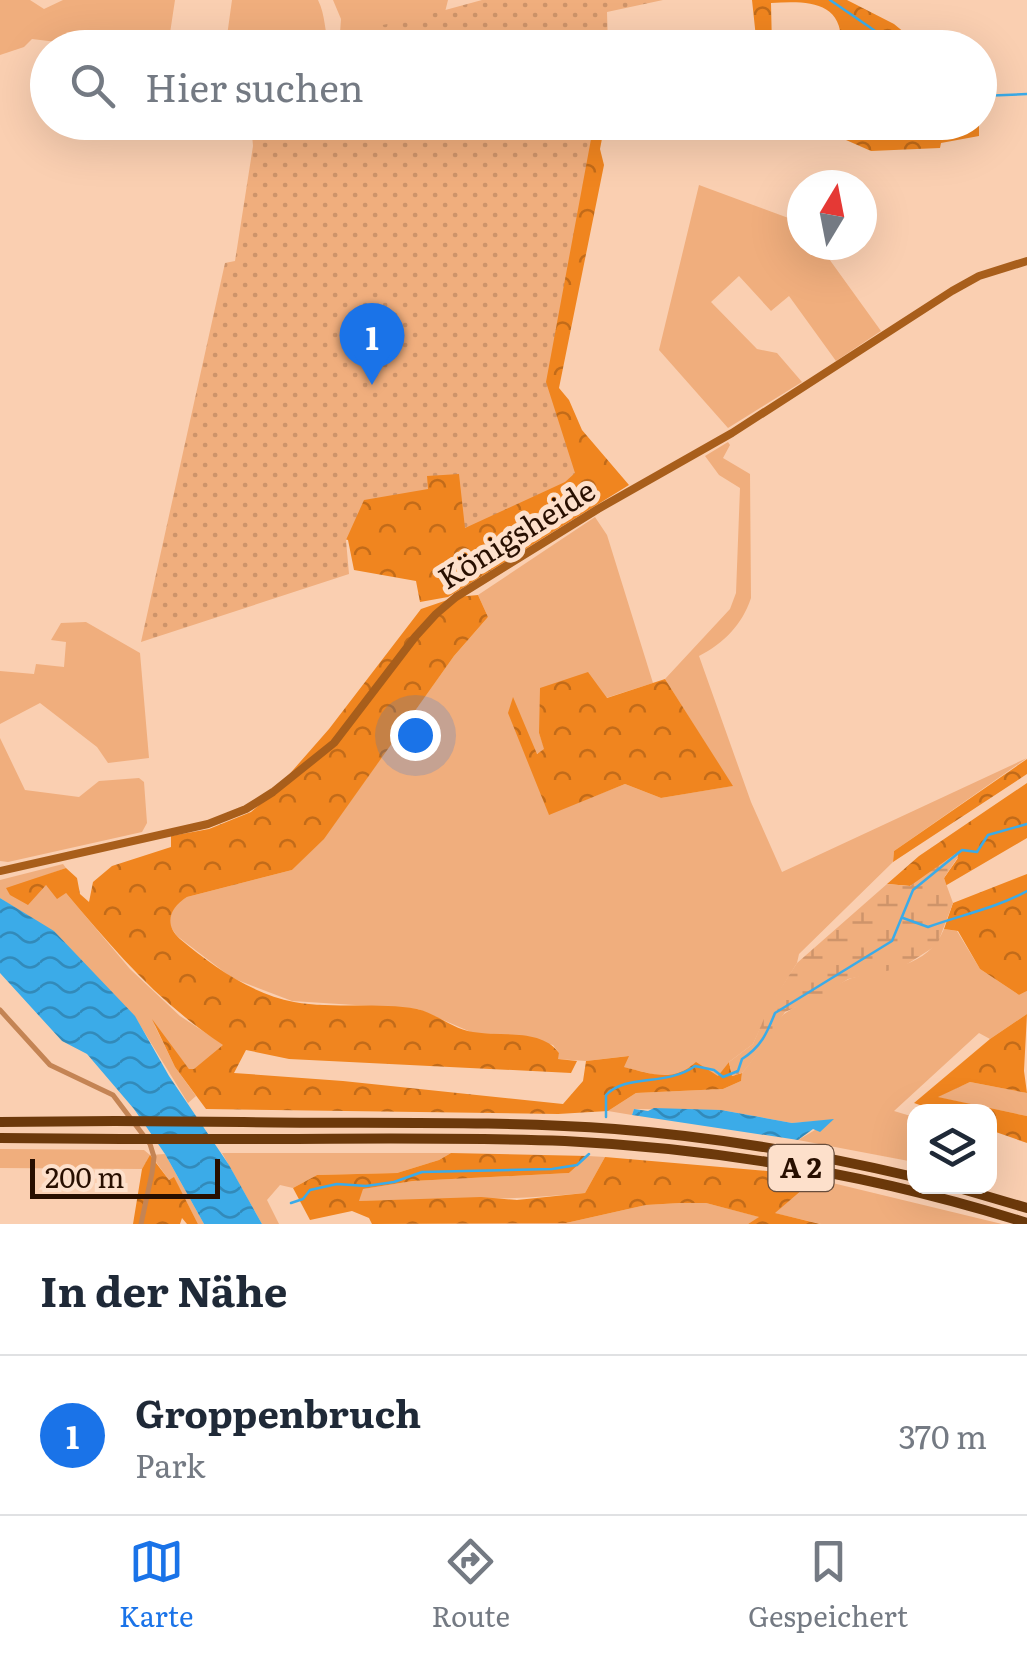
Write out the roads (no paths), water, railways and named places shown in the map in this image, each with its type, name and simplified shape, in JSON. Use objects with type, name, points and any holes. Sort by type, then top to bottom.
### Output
[{"type":"highway","name":"A 2","points":[[0,1122],[548,1126],[633,1131],[760,1146],[907,1177]]},
{"type":"highway","name":"A 2","points":[[0,1138],[539,1140],[694,1152],[856,1179],[1027,1223]]},
{"type":"highway","points":[[979,1194],[1027,1208]]},
{"type":"main road","name":"Königsheide","points":[[0,871],[208,824],[246,809],[334,743],[415,637],[456,597],[598,509],[732,433],[952,291],[980,276],[1027,260]]},
{"type":"street","points":[[0,1010],[50,1065],[112,1095],[150,1144],[154,1157],[141,1224]]},
{"type":"water","points":[[0,898],[54,931],[135,1016],[262,1224],[204,1224],[165,1154],[134,1109],[87,1054],[62,1041],[0,973]]},
{"type":"water","points":[[634,1109],[721,1110],[792,1123],[834,1119],[820,1132],[813,1129],[798,1140],[632,1115]]},
{"type":"waterway","points":[[830,0],[874,30]]},
{"type":"waterway","points":[[997,95],[1027,94]]},
{"type":"waterway","points":[[606,1117],[606,1095],[625,1084],[672,1076],[695,1066],[714,1070],[723,1077],[738,1071],[742,1059],[763,1039],[775,1013],[892,941],[913,890],[962,850],[977,852],[988,835],[1027,824]]},
{"type":"waterway","points":[[903,918],[928,927],[1027,891]]},
{"type":"waterway","points":[[291,1203],[303,1199],[310,1190],[337,1184],[366,1186],[422,1172],[552,1169],[577,1165],[589,1154]]},
{"type":"place","name":"Groppenbruch","points":[[372,385]]}]
